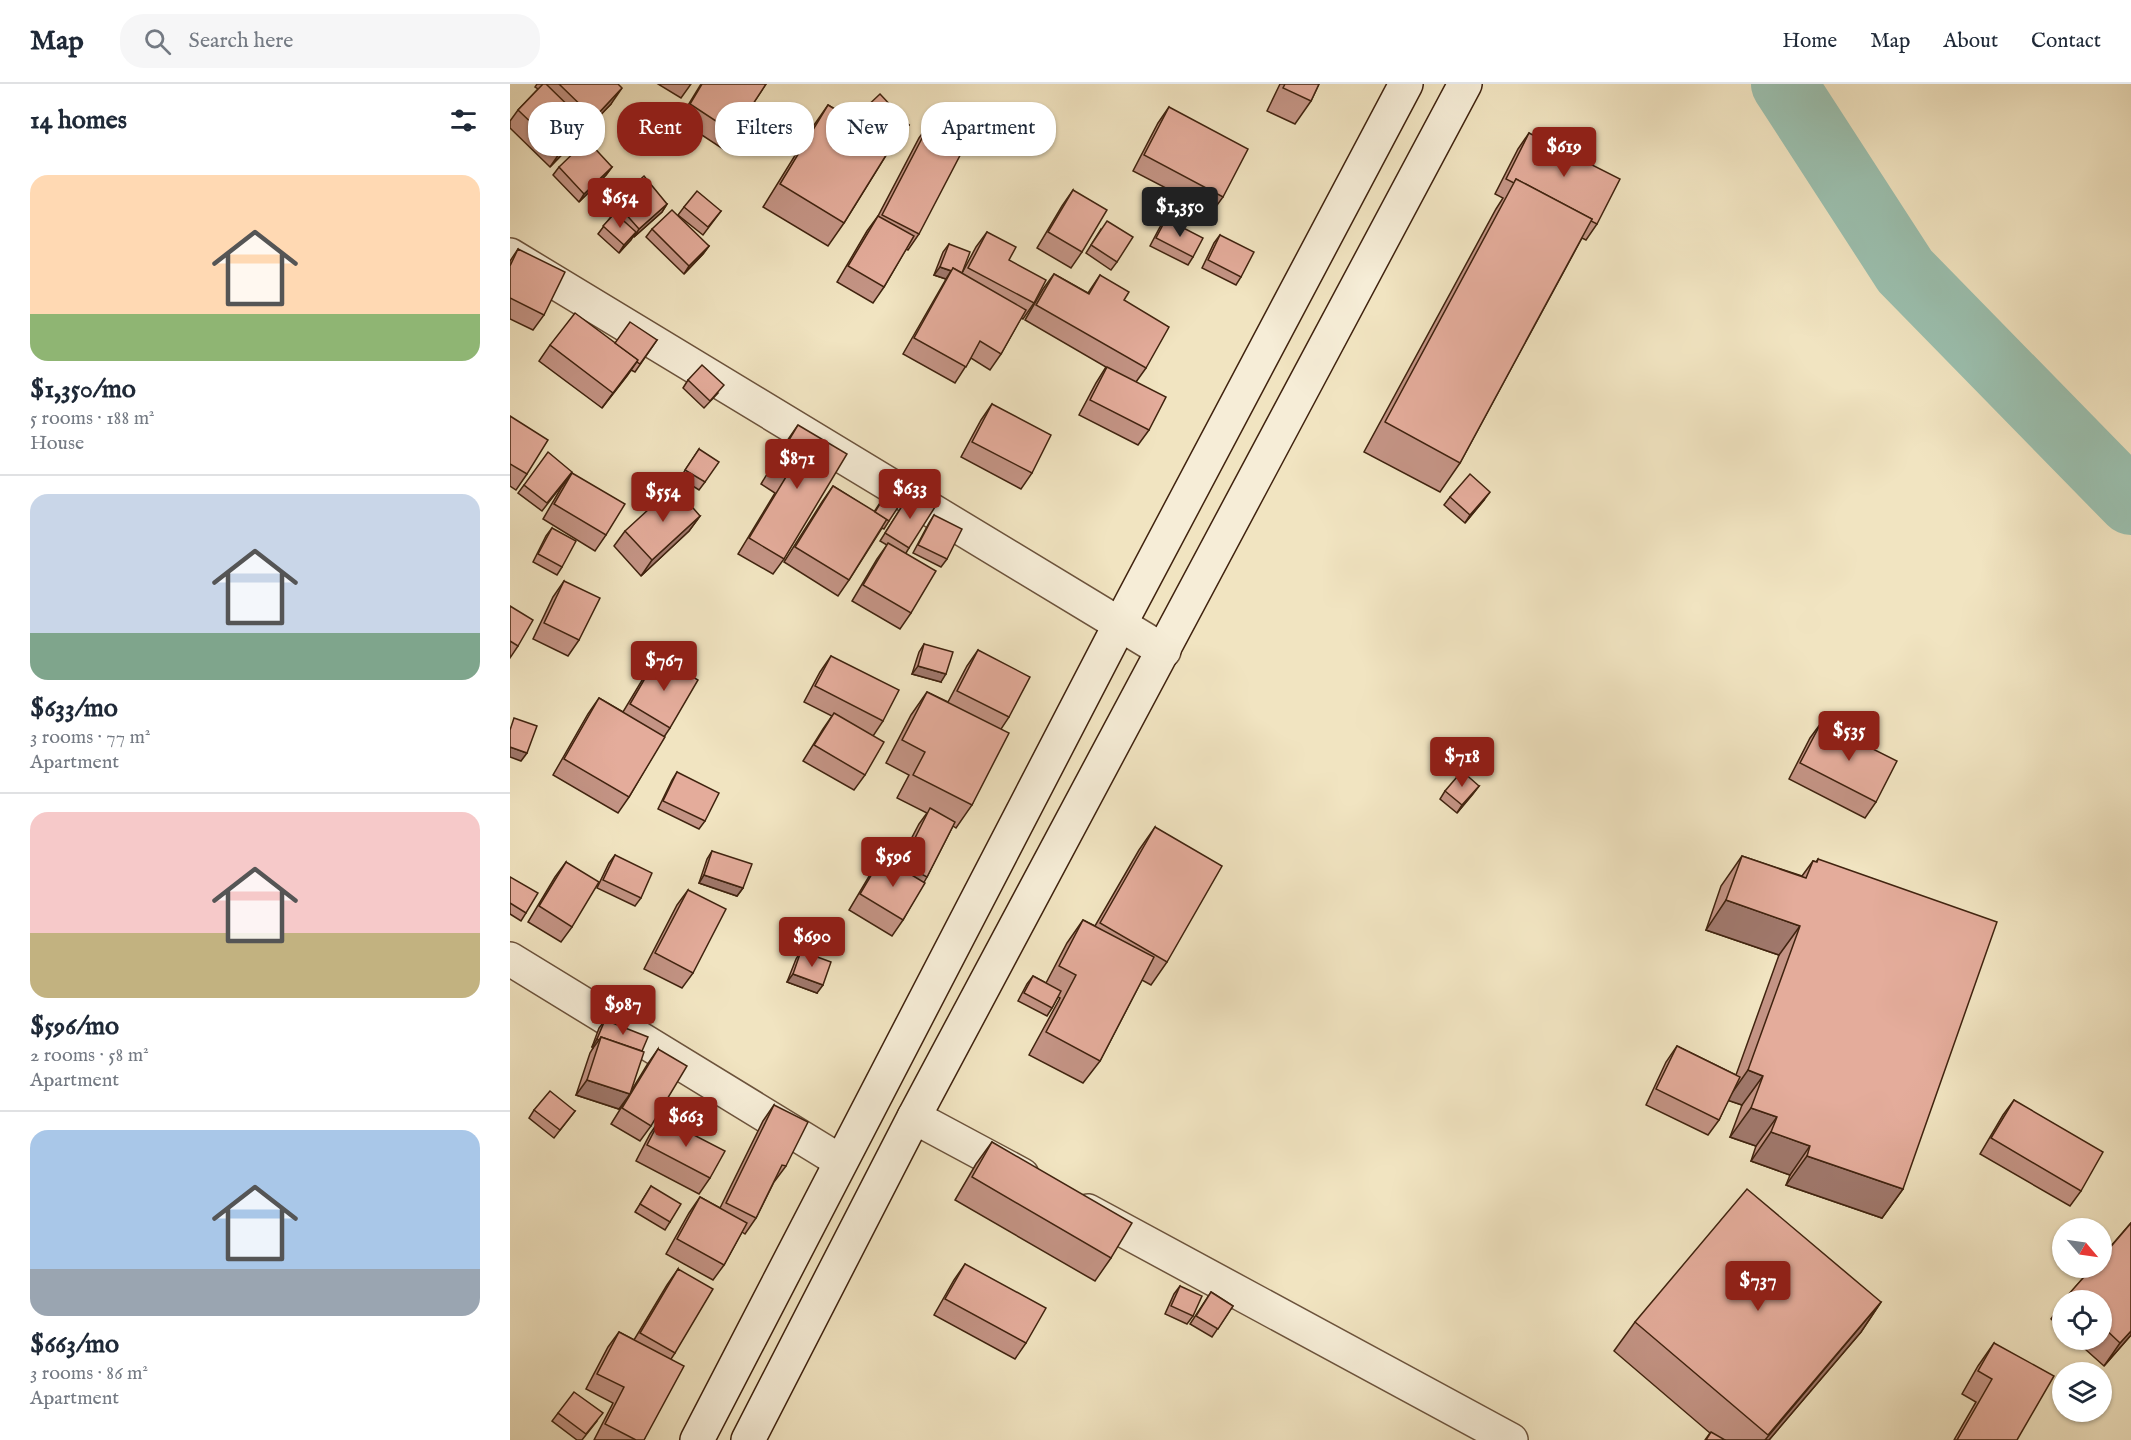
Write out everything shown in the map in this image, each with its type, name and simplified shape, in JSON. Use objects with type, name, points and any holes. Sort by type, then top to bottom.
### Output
[{"type":"main road","points":[[697,1440],[1119,626],[1406,84]]},
{"type":"main road","points":[[748,1440],[914,1117],[1465,84]]},
{"type":"main road","points":[[510,255],[1119,626],[1164,651]]},
{"type":"main road","points":[[510,959],[840,1161]]},
{"type":"main road","points":[[914,1117],[1511,1440]]},
{"type":"building","points":[[543,84],[546,84],[564,102],[528,102],[528,120],[518,110]]},
{"type":"building","points":[[559,84],[618,84],[622,88],[605,106],[605,102],[578,102]]},
{"type":"building","points":[[702,84],[766,84],[754,102],[715,102],[715,120],[703,113],[703,102],[691,102]]},
{"type":"building","points":[[1285,84],[1319,84],[1311,101],[1283,88]]},
{"type":"building","points":[[880,94],[887,102],[872,102]]},
{"type":"building","points":[[1169,107],[1248,149],[1223,197],[1144,155]]},
{"type":"building","points":[[826,108],[826,156],[886,156],[844,223],[780,184],[797,156],[814,156],[814,128]]},
{"type":"building","points":[[1529,133],[1620,179],[1597,224],[1591,221],[1592,219],[1516,179],[1514,183],[1506,179]]},
{"type":"building","points":[[921,140],[921,156],[960,156],[919,234],[882,215]]},
{"type":"building","points":[[570,156],[602,156],[612,167],[584,194],[559,167]]},
{"type":"building","points":[[644,176],[667,204],[639,229],[615,202]]},
{"type":"building","points":[[1516,179],[1592,219],[1460,463],[1385,422]]},
{"type":"building","points":[[1073,190],[1107,210],[1082,252],[1048,232]]},
{"type":"building","points":[[697,191],[721,211],[708,227],[684,207]]},
{"type":"building","points":[[672,210],[709,246],[689,266],[652,229]]},
{"type":"building","points":[[615,213],[636,232],[624,245],[603,226]]},
{"type":"building","points":[[878,216],[914,236],[884,287],[848,266]]},
{"type":"building","points":[[1166,219],[1203,238],[1193,257],[1156,238]]},
{"type":"building","points":[[1107,221],[1133,237],[1117,262],[1091,245]]},
{"type":"building","points":[[987,232],[1016,247],[1009,260],[1046,280],[1034,303],[968,268]]},
{"type":"building","points":[[1220,235],[1254,252],[1241,277],[1208,260]]},
{"type":"building","points":[[949,244],[970,252],[962,273],[953,268],[952,271],[940,267]]},
{"type":"building","points":[[518,249],[565,272],[544,315],[510,298],[510,266]]},
{"type":"building","points":[[953,268],[1026,310],[1001,354],[980,341],[966,367],[914,338]]},
{"type":"building","points":[[1054,274],[1089,294],[1100,275],[1129,292],[1124,300],[1169,327],[1146,368],[1036,305]]},
{"type":"building","points":[[575,313],[638,360],[613,393],[550,345]]},
{"type":"building","points":[[630,322],[657,340],[640,364],[615,343]]},
{"type":"building","points":[[702,365],[724,385],[710,401],[688,380]]},
{"type":"building","points":[[1107,367],[1166,397],[1149,430],[1090,400]]},
{"type":"building","points":[[992,404],[1051,435],[1032,473],[972,442]]},
{"type":"building","points":[[510,416],[548,440],[527,474],[510,464]]},
{"type":"building","points":[[798,425],[847,454],[784,559],[749,538],[786,477],[772,468]]},
{"type":"building","points":[[699,449],[719,462],[705,482],[685,470]]},
{"type":"building","points":[[548,452],[572,472],[547,503],[524,485]]},
{"type":"building","points":[[572,473],[625,504],[606,535],[554,504]]},
{"type":"building","points":[[1470,474],[1490,492],[1470,515],[1450,497]]},
{"type":"building","points":[[674,486],[700,516],[652,560],[625,531]]},
{"type":"building","points":[[833,486],[887,519],[849,580],[795,547]]},
{"type":"building","points":[[891,486],[906,495],[889,521],[875,512]]},
{"type":"building","points":[[911,492],[935,507],[909,548],[885,533]]},
{"type":"building","points":[[934,515],[962,529],[947,559],[918,545]]},
{"type":"building","points":[[552,528],[576,541],[562,567],[538,554]]},
{"type":"building","points":[[888,543],[936,571],[911,613],[863,585]]},
{"type":"building","points":[[564,581],[600,598],[579,640],[544,623]]},
{"type":"building","points":[[510,606],[533,620],[518,646],[510,641]]},
{"type":"building","points":[[924,644],[953,652],[946,674],[918,666]]},
{"type":"building","points":[[978,650],[1030,677],[1009,717],[957,691]]},
{"type":"building","points":[[658,656],[698,680],[670,728],[630,704]]},
{"type":"building","points":[[831,656],[899,690],[883,721],[815,686]]},
{"type":"building","points":[[927,692],[1009,733],[972,805],[913,775],[925,752],[902,740]]},
{"type":"building","points":[[599,698],[665,737],[629,797],[564,759]]},
{"type":"building","points":[[834,713],[884,742],[865,775],[814,745]]},
{"type":"building","points":[[514,718],[537,726],[527,753],[510,747],[510,730]]},
{"type":"building","points":[[1821,723],[1897,761],[1876,802],[1800,763]]},
{"type":"building","points":[[1462,771],[1479,786],[1462,805],[1445,791]]},
{"type":"building","points":[[677,772],[719,793],[705,821],[663,801]]},
{"type":"building","points":[[930,808],[955,822],[927,877],[902,864]]},
{"type":"building","points":[[1155,827],[1222,866],[1167,962],[1100,923]]},
{"type":"building","points":[[712,851],[752,864],[743,888],[704,875]]},
{"type":"building","points":[[615,855],[652,873],[641,898],[603,880]]},
{"type":"building","points":[[1742,856],[1806,878],[1813,861],[1817,862],[1818,859],[1997,922],[1903,1189],[1807,1156],[1810,1146],[1771,1132],[1777,1117],[1751,1108],[1763,1076],[1748,1070],[1800,926],[1726,900]]},
{"type":"building","points":[[882,857],[925,883],[903,920],[860,894]]},
{"type":"building","points":[[566,862],[599,882],[572,927],[539,906]]},
{"type":"building","points":[[510,877],[538,893],[526,913],[510,903]]},
{"type":"building","points":[[688,890],[726,909],[693,973],[655,953]]},
{"type":"building","points":[[1083,920],[1154,957],[1100,1061],[1046,1032],[1076,975],[1059,966]]},
{"type":"building","points":[[801,951],[831,962],[823,985],[793,974]]},
{"type":"building","points":[[1033,976],[1061,991],[1052,1008],[1024,993]]},
{"type":"building","points":[[605,1020],[648,1037],[642,1051],[601,1037],[597,1039]]},
{"type":"building","points":[[601,1037],[644,1052],[630,1094],[587,1080]]},
{"type":"building","points":[[1677,1046],[1740,1077],[1719,1120],[1656,1089]]},
{"type":"building","points":[[658,1049],[687,1066],[651,1126],[622,1108]]},
{"type":"building","points":[[550,1091],[575,1111],[560,1130],[534,1110]]},
{"type":"building","points":[[2014,1100],[2103,1152],[2081,1191],[1991,1138]]},
{"type":"building","points":[[774,1105],[808,1122],[786,1166],[782,1165],[756,1218],[726,1203]]},
{"type":"building","points":[[661,1118],[725,1151],[710,1178],[647,1145]]},
{"type":"building","points":[[992,1142],[1132,1223],[1111,1258],[972,1177]]},
{"type":"building","points":[[651,1186],[681,1204],[670,1222],[640,1204]]},
{"type":"building","points":[[1747,1189],[1881,1302],[1768,1435],[1635,1322]]},
{"type":"building","points":[[700,1197],[747,1223],[724,1265],[677,1239]]},
{"type":"building","points":[[2131,1223],[2131,1331],[2120,1343],[2112,1335],[2112,1290],[2072,1290],[2083,1278],[2112,1278],[2112,1245]]},
{"type":"building","points":[[965,1264],[1046,1308],[1026,1343],[945,1299]]},
{"type":"building","points":[[678,1269],[713,1289],[675,1353],[640,1333]]},
{"type":"building","points":[[1180,1286],[1202,1296],[1193,1316],[1171,1306]]},
{"type":"building","points":[[1211,1292],[1233,1306],[1218,1329],[1196,1316]]},
{"type":"building","points":[[619,1332],[684,1366],[644,1440],[636,1440],[605,1424],[624,1387],[597,1374]]},
{"type":"building","points":[[1994,1343],[2052,1375],[2052,1379],[2017,1440],[1957,1440],[1992,1379],[1978,1371]]},
{"type":"building","points":[[574,1392],[603,1413],[586,1434],[558,1413]]},
{"type":"building","points":[[1711,1432],[1725,1440],[1706,1440]]},
{"type":"waterway","points":[[1784,84],[1905,271],[2131,502]]}]
